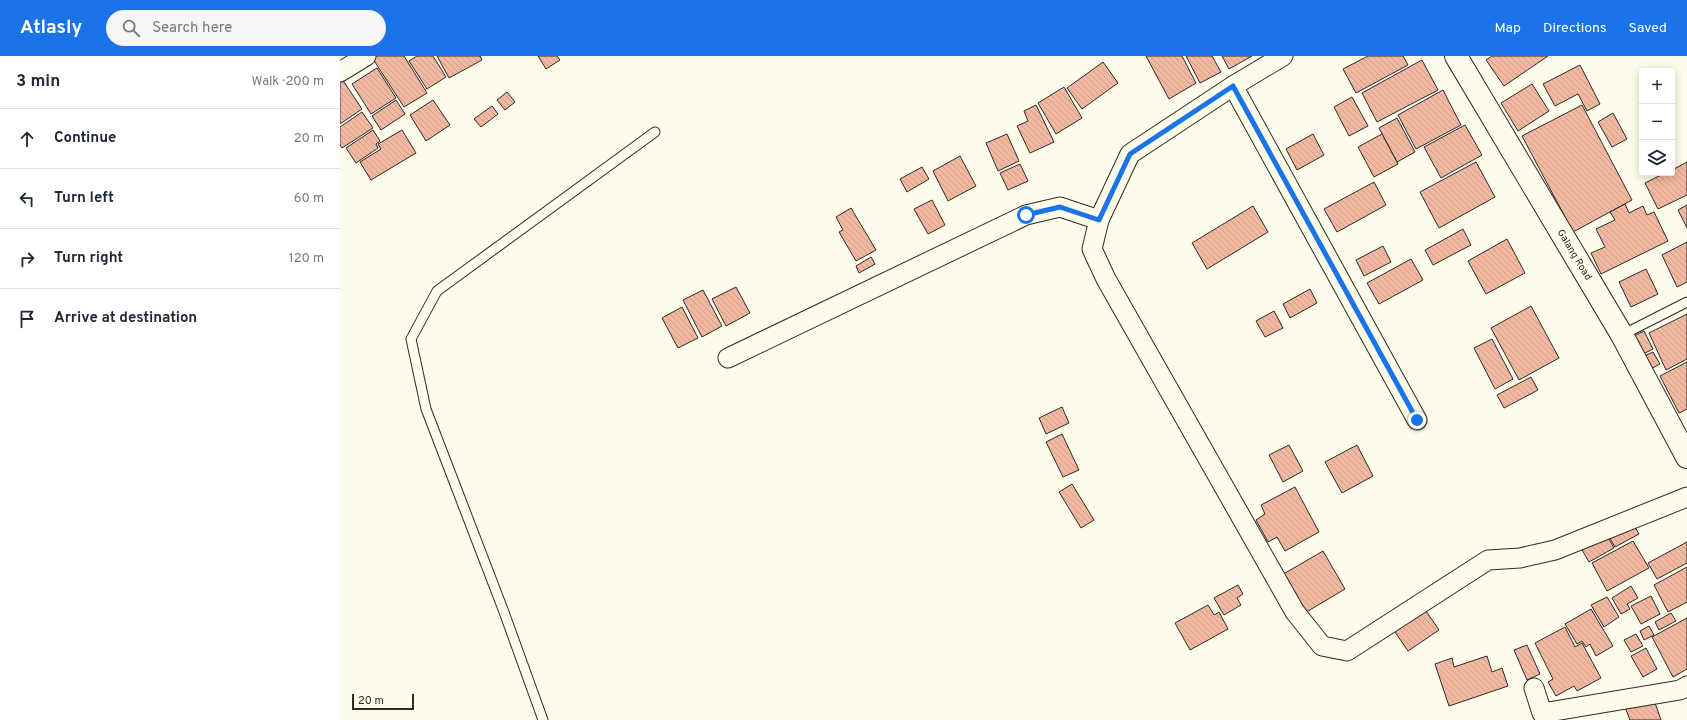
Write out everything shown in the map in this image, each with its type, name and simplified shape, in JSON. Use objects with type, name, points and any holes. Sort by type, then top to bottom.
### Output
[{"type":"street","points":[[340,72],[366,56]]},
{"type":"street","points":[[1283,56],[1233,86],[1130,154],[1099,220],[1092,249],[1106,279],[1296,612],[1322,646],[1347,651],[1488,560],[1520,558],[1555,550],[1687,497]]},
{"type":"street","name":"Galang Road","points":[[1456,56],[1622,335],[1687,457]]},
{"type":"street","points":[[1233,86],[1417,420]]},
{"type":"street","points":[[728,358],[1026,215],[1060,207],[1099,220]]},
{"type":"street","points":[[1534,688],[1542,713],[1680,690],[1687,686]]},
{"type":"lane","points":[[543,720],[504,612],[426,409],[411,339],[437,291],[655,132]]},
{"type":"lane","points":[[1622,335],[1687,302]]},
{"type":"building","points":[[371,56],[404,56],[427,93],[404,107]]},
{"type":"building","points":[[417,56],[433,56],[446,77],[427,89],[409,61]]},
{"type":"building","points":[[437,56],[480,56],[482,60],[449,78]]},
{"type":"building","points":[[538,56],[557,56],[560,60],[546,69]]},
{"type":"building","points":[[1146,56],[1182,56],[1196,83],[1169,99]]},
{"type":"building","points":[[1186,56],[1212,56],[1221,72],[1200,83]]},
{"type":"building","points":[[1222,56],[1252,56],[1229,69]]},
{"type":"building","points":[[1368,56],[1403,56],[1408,65],[1356,93],[1343,69]]},
{"type":"building","points":[[1492,56],[1548,56],[1504,86],[1486,60]]},
{"type":"building","points":[[1422,60],[1438,90],[1377,122],[1362,93]]},
{"type":"building","points":[[1103,62],[1118,83],[1082,109],[1067,88]]},
{"type":"building","points":[[1580,65],[1600,104],[1587,111],[1578,94],[1555,106],[1543,84]]},
{"type":"building","points":[[377,68],[396,98],[371,114],[352,84]]},
{"type":"building","points":[[340,76],[362,109],[340,124]]},
{"type":"building","points":[[1532,84],[1549,111],[1518,131],[1501,103]]},
{"type":"building","points":[[1064,87],[1082,118],[1056,134],[1038,103]]},
{"type":"building","points":[[1443,90],[1461,125],[1416,149],[1398,115]]},
{"type":"building","points":[[507,92],[515,102],[505,110],[497,100]]},
{"type":"building","points":[[1352,97],[1368,126],[1349,136],[1334,107]]},
{"type":"building","points":[[396,100],[405,114],[381,130],[372,116]]},
{"type":"building","points":[[433,100],[450,125],[426,141],[410,115]]},
{"type":"building","points":[[1036,105],[1054,142],[1030,153],[1017,126],[1028,121],[1024,111]]},
{"type":"building","points":[[1582,105],[1632,200],[1573,232],[1522,136]]},
{"type":"building","points":[[492,106],[498,114],[481,127],[474,119]]},
{"type":"building","points":[[362,112],[373,128],[342,148],[340,145],[340,127]]},
{"type":"building","points":[[1613,113],[1627,139],[1612,147],[1598,122]]},
{"type":"building","points":[[1397,118],[1415,152],[1397,162],[1379,128]]},
{"type":"building","points":[[1465,125],[1482,155],[1441,178],[1424,147]]},
{"type":"building","points":[[373,130],[380,141],[376,144],[378,148],[356,163],[346,148]]},
{"type":"building","points":[[402,130],[416,153],[371,180],[360,162],[381,149],[378,144]]},
{"type":"building","points":[[1007,134],[1019,161],[998,171],[986,143]]},
{"type":"building","points":[[1313,134],[1324,155],[1297,170],[1286,149]]},
{"type":"building","points":[[1382,134],[1398,164],[1374,177],[1358,147]]},
{"type":"building","points":[[960,156],[976,186],[948,201],[933,171]]},
{"type":"building","points":[[1476,162],[1495,197],[1439,228],[1420,192]]},
{"type":"building","points":[[1687,162],[1687,195],[1658,209],[1645,183],[1659,176],[1675,176],[1675,168]]},
{"type":"building","points":[[1020,164],[1028,181],[1008,190],[1000,173]]},
{"type":"building","points":[[922,167],[929,179],[907,192],[900,179]]},
{"type":"building","points":[[1374,182],[1386,205],[1337,232],[1324,209]]},
{"type":"building","points":[[932,200],[945,225],[928,234],[914,209]]},
{"type":"building","points":[[1625,204],[1629,213],[1643,206],[1647,215],[1654,212],[1668,241],[1601,274],[1591,253],[1605,247],[1596,229],[1615,220],[1610,212]]},
{"type":"building","points":[[1687,205],[1687,228],[1678,210]]},
{"type":"building","points":[[1253,206],[1268,232],[1207,269],[1192,243]]},
{"type":"building","points":[[851,208],[876,250],[856,261],[839,232],[843,230],[836,217]]},
{"type":"building","points":[[1463,229],[1471,245],[1433,265],[1425,250]]},
{"type":"building","points":[[1507,239],[1525,273],[1486,294],[1468,261]]},
{"type":"building","points":[[1687,242],[1687,282],[1677,287],[1662,255]]},
{"type":"building","points":[[1383,246],[1391,262],[1364,276],[1356,260]]},
{"type":"building","points":[[871,257],[875,264],[859,273],[856,266]]},
{"type":"building","points":[[1411,259],[1423,280],[1379,304],[1367,283]]},
{"type":"building","points":[[1646,269],[1658,294],[1631,307],[1619,282]]},
{"type":"building","points":[[736,287],[750,313],[726,326],[712,299]]},
{"type":"building","points":[[1310,289],[1317,303],[1290,318],[1283,304]]},
{"type":"building","points":[[703,290],[722,326],[702,337],[683,300]]},
{"type":"building","points":[[1531,306],[1559,358],[1519,380],[1491,328]]},
{"type":"building","points":[[682,307],[698,338],[678,348],[662,318]]},
{"type":"building","points":[[1274,311],[1283,328],[1265,337],[1256,321]]},
{"type":"building","points":[[1687,314],[1687,359],[1666,370],[1649,333]]},
{"type":"building","points":[[1644,331],[1653,349],[1637,357],[1628,339]]},
{"type":"building","points":[[1492,339],[1513,379],[1495,389],[1474,348]]},
{"type":"building","points":[[1653,352],[1660,364],[1645,372],[1638,359]]},
{"type":"building","points":[[1687,362],[1687,409],[1679,413],[1660,376]]},
{"type":"building","points":[[1531,377],[1538,390],[1504,408],[1497,395]]},
{"type":"building","points":[[1062,407],[1069,423],[1046,434],[1039,418]]},
{"type":"building","points":[[1062,434],[1079,470],[1063,477],[1046,442]]},
{"type":"building","points":[[1289,445],[1303,471],[1283,482],[1269,455]]},
{"type":"building","points":[[1357,445],[1373,476],[1342,493],[1325,462]]},
{"type":"building","points":[[1072,484],[1094,520],[1081,528],[1059,492]]},
{"type":"building","points":[[1295,487],[1319,532],[1285,551],[1277,537],[1268,542],[1256,520],[1265,514],[1261,505]]},
{"type":"building","points":[[1632,522],[1639,534],[1615,547],[1608,535]]},
{"type":"building","points":[[1606,534],[1614,548],[1589,562],[1581,548]]},
{"type":"building","points":[[1633,541],[1649,568],[1607,591],[1592,563]]},
{"type":"building","points":[[1687,542],[1687,563],[1657,579],[1648,563]]},
{"type":"building","points":[[1323,551],[1345,589],[1303,614],[1280,576]]},
{"type":"building","points":[[1687,567],[1687,602],[1668,612],[1654,585]]},
{"type":"building","points":[[1238,585],[1243,594],[1237,598],[1241,605],[1224,615],[1214,598]]},
{"type":"building","points":[[1631,586],[1638,598],[1627,604],[1630,609],[1621,614],[1612,598]]},
{"type":"building","points":[[1651,596],[1660,614],[1641,624],[1631,606]]},
{"type":"building","points":[[1607,597],[1619,617],[1604,627],[1591,605]]},
{"type":"building","points":[[1208,605],[1214,615],[1219,612],[1228,629],[1190,650],[1175,623]]},
{"type":"building","points":[[1424,608],[1439,630],[1408,651],[1393,629]]},
{"type":"building","points":[[1591,609],[1613,646],[1596,656],[1590,644],[1586,647],[1582,641],[1577,644],[1565,624]]},
{"type":"building","points":[[1671,613],[1676,621],[1659,630],[1655,622]]},
{"type":"building","points":[[1687,618],[1687,669],[1673,677],[1652,637]]},
{"type":"building","points":[[1649,626],[1654,635],[1644,640],[1640,631]]},
{"type":"building","points":[[1565,627],[1575,647],[1582,643],[1601,678],[1577,691],[1574,686],[1556,696],[1548,682],[1553,679],[1535,643]]},
{"type":"building","points":[[1636,634],[1643,646],[1631,652],[1624,640]]},
{"type":"building","points":[[1527,645],[1540,674],[1527,680],[1514,650]]},
{"type":"building","points":[[1646,648],[1657,669],[1643,677],[1631,656]]},
{"type":"building","points":[[1487,656],[1492,672],[1502,668],[1508,686],[1449,706],[1435,664],[1452,658],[1454,667]]},
{"type":"building","points":[[1653,697],[1661,720],[1630,720],[1625,707]]},
{"type":"route","points":[[1026,215],[1060,207],[1099,220],[1116,187],[1130,154],[1233,86],[1417,420]]}]
